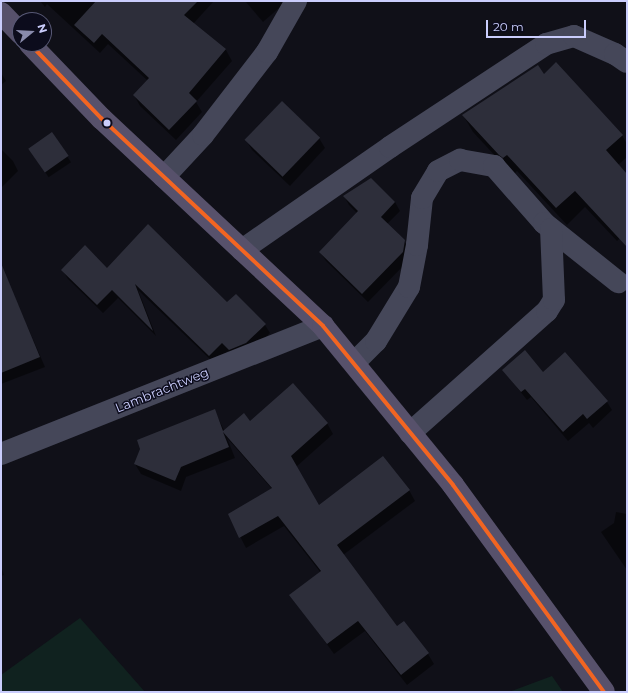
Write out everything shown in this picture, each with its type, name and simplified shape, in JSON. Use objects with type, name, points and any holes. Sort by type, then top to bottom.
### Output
[{"type":"main road","points":[[1,13],[12,25]]},
{"type":"main road","points":[[38,52],[101,118],[323,326],[453,485],[604,692]]},
{"type":"street","points":[[164,177],[203,135],[267,52],[296,1]]},
{"type":"street","points":[[242,250],[390,146],[521,58],[546,44],[574,36],[615,54],[627,62]]},
{"type":"street","points":[[354,363],[376,341],[409,287],[417,245],[422,198],[438,171],[460,160],[494,166],[551,229],[618,282]]},
{"type":"street","points":[[410,433],[547,311],[554,300],[551,229]]},
{"type":"street","name":"Lambrachtweg","points":[[1,454],[323,326]]},
{"type":"green space","points":[[80,618],[145,692],[1,692],[1,675]]},
{"type":"green space","points":[[552,676],[563,692],[509,692]]},
{"type":"building","points":[[96,1],[198,1],[184,15],[226,49],[189,93],[197,101],[169,130],[133,95],[149,78],[102,34],[94,43],[74,25]]},
{"type":"building","points":[[556,62],[623,135],[606,150],[627,174],[627,247],[575,191],[556,208],[507,155],[503,158],[499,155],[462,115],[538,65],[544,74]]},
{"type":"building","points":[[282,101],[320,138],[283,177],[244,140]]},
{"type":"building","points":[[52,132],[69,156],[45,172],[28,149]]},
{"type":"building","points":[[371,178],[395,202],[381,217],[405,240],[403,252],[362,294],[319,252],[358,211],[343,196]]},
{"type":"building","points":[[148,224],[227,302],[236,294],[266,324],[246,343],[229,350],[222,343],[209,356],[135,284],[153,331],[112,290],[97,305],[61,270],[85,245],[107,268]]},
{"type":"building","points":[[1,263],[40,357],[1,373]]},
{"type":"building","points":[[525,350],[543,372],[565,352],[608,401],[587,419],[583,414],[563,432],[525,389],[521,392],[502,370]]},
{"type":"building","points":[[293,383],[328,423],[291,456],[319,505],[383,456],[410,490],[337,545],[397,626],[404,621],[429,653],[401,675],[358,621],[327,644],[289,595],[321,571],[278,516],[239,538],[228,514],[272,488],[223,432],[229,447],[181,467],[175,481],[134,464],[140,449],[137,440],[215,409],[223,431],[244,413],[250,421]]},
{"type":"transit line","points":[[38,52],[101,118],[323,326],[453,485],[604,692]]}]
